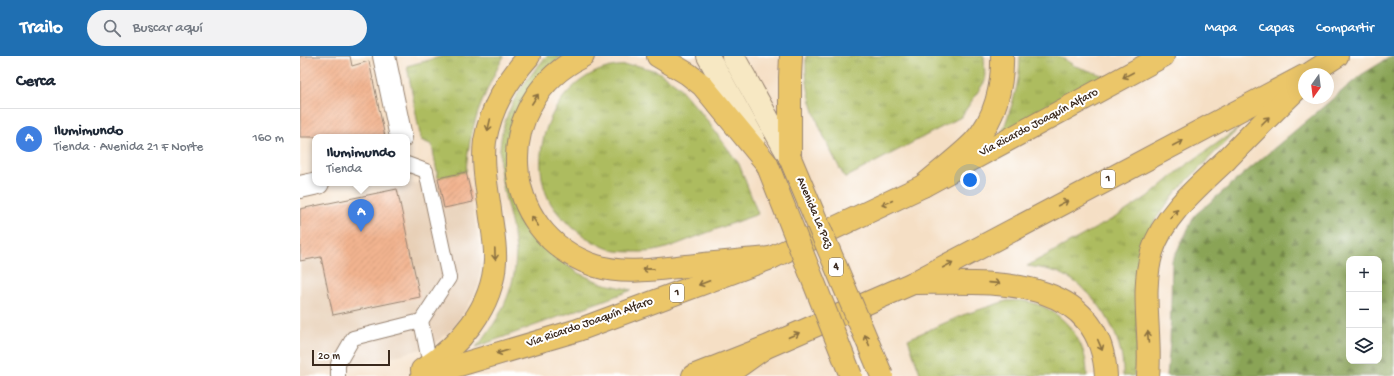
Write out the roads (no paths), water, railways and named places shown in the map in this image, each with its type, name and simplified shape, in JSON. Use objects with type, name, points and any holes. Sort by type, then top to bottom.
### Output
[{"type":"main road","points":[[422,372],[447,351],[472,323],[488,295],[493,280],[495,246],[486,181],[485,142],[495,104],[505,85],[529,56]]},
{"type":"main road","points":[[658,56],[688,74],[702,85],[767,164]]},
{"type":"main road","name":"Avenida La Paz","points":[[708,56],[767,164],[851,376]]},
{"type":"main road","name":"Avenida La Paz","points":[[733,56],[790,158],[882,376]]},
{"type":"main road","points":[[790,158],[791,56]]},
{"type":"main road","points":[[922,186],[975,141],[988,121],[999,90],[1002,56]]},
{"type":"main road","name":"Vía Ricardo Joaquín Alfaro","points":[[422,372],[578,330],[771,258],[922,186],[1163,56]]},
{"type":"main road","name":"1","points":[[1319,68],[1337,56]]},
{"type":"main road","points":[[575,60],[549,81],[529,109],[519,135],[517,150],[518,180],[526,205],[541,230],[566,252],[580,260],[597,266],[614,269],[650,270],[771,258]]},
{"type":"main road","name":"1","points":[[693,376],[764,348],[914,283],[1298,81]]},
{"type":"main road","points":[[1148,376],[1146,313],[1147,283],[1152,252],[1159,235],[1190,196],[1298,86]]},
{"type":"main road","points":[[914,283],[999,284],[1034,289],[1051,295],[1066,303],[1088,323],[1102,348],[1106,376]]},
{"type":"main road","points":[[726,376],[764,348]]},
{"type":"street","points":[[384,56],[400,134]]},
{"type":"street","points":[[300,187],[312,184]]},
{"type":"lane","points":[[410,165],[426,171],[449,278],[421,321],[422,372]]},
{"type":"lane","points":[[338,376],[338,364],[353,338],[421,321]]},
{"type":"place","name":"Ilumimundo","points":[[361,232]]}]
